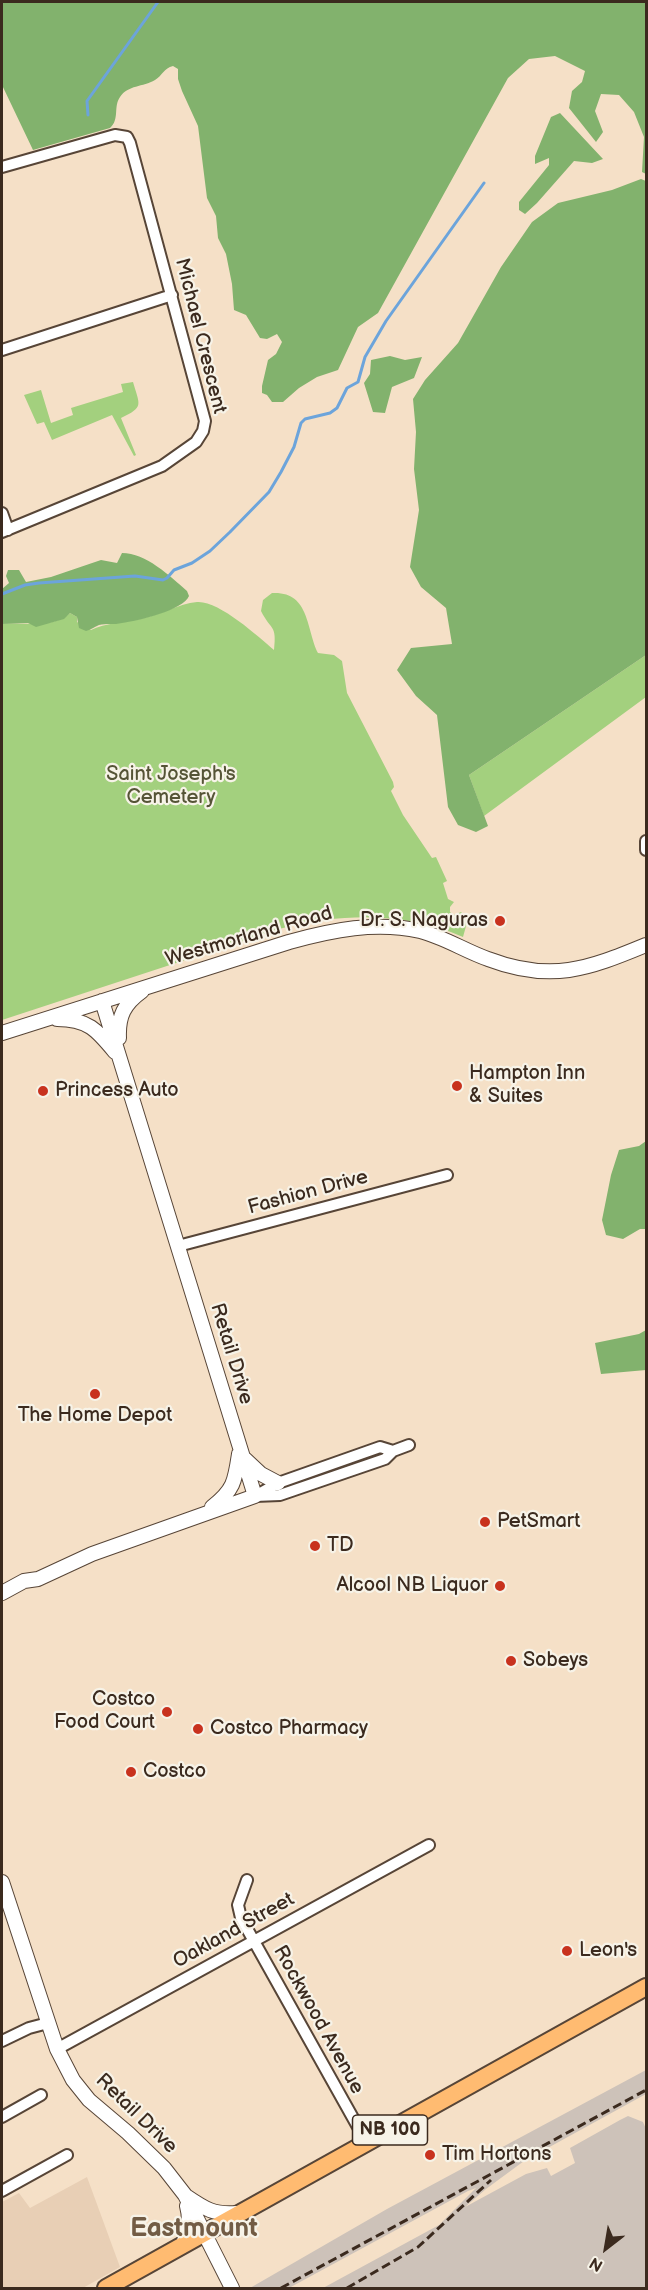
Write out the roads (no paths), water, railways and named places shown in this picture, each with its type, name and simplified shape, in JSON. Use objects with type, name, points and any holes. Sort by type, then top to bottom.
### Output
[{"type":"main road","name":"NB 100","points":[[106,2289],[646,1987]]},
{"type":"street","name":"Michael Crescent","points":[[2,167],[115,135],[125,136],[130,143],[206,421],[196,442],[178,456],[153,470],[5,531]]},
{"type":"street","points":[[2,350],[172,295]]},
{"type":"street","points":[[2,513],[5,531]]},
{"type":"street","points":[[646,841],[646,850]]},
{"type":"street","name":"Westmorland Road","points":[[2,1033],[317,934],[376,926],[421,932],[488,959],[514,967],[547,972],[573,971],[597,965],[646,945]]},
{"type":"street","points":[[120,1058],[121,1014],[127,1004],[150,985]]},
{"type":"street","name":"Retail Drive","points":[[102,1001],[255,1496]]},
{"type":"street","points":[[44,1020],[68,1019],[90,1025],[120,1058]]},
{"type":"street","name":"Fashion Drive","points":[[178,1246],[447,1175]]},
{"type":"street","points":[[255,1496],[280,1495],[385,1459],[393,1451],[409,1445]]},
{"type":"street","points":[[2,1602],[38,1579],[92,1554],[255,1496],[278,1483],[380,1447],[393,1451]]},
{"type":"street","points":[[240,1449],[247,1462],[278,1483]]},
{"type":"street","points":[[202,1514],[226,1496],[234,1484],[240,1449]]},
{"type":"street","points":[[2,1593],[24,1581],[38,1579]]},
{"type":"street","name":"Oakland Street","points":[[57,2049],[429,1845]]},
{"type":"street","name":"Rockwood Avenue","points":[[247,1880],[238,1909],[241,1918],[367,2144]]},
{"type":"street","name":"Retail Drive","points":[[2,1882],[57,2049],[73,2080],[89,2100],[164,2168],[185,2195],[232,2289]]},
{"type":"street","points":[[2,2041],[23,2030],[48,2023]]},
{"type":"street","points":[[2,2117],[41,2095]]},
{"type":"street","points":[[2,2191],[67,2155]]},
{"type":"street","points":[[185,2195],[204,2209],[221,2214],[242,2213]]},
{"type":"street","points":[[182,2246],[188,2234],[190,2218],[185,2195]]},
{"type":"waterway","points":[[88,115],[87,101],[158,2]]},
{"type":"waterway","points":[[2,594],[25,585],[39,583],[135,576],[163,580],[174,570],[192,563],[210,551],[269,492],[294,447],[301,423],[305,419],[330,413],[337,408],[347,388],[358,382],[365,357],[386,321],[484,183]]},
{"type":"railway","points":[[281,2288],[646,2090]]},
{"type":"railway","points":[[347,2288],[418,2247],[491,2180]]},
{"type":"place","name":"Dr. S. Naguras","points":[[500,921]]},
{"type":"place","name":"Hampton Inn & Suites","points":[[457,1086]]},
{"type":"place","name":"Princess Auto","points":[[43,1091]]},
{"type":"place","name":"The Home Depot","points":[[95,1394]]},
{"type":"place","name":"PetSmart","points":[[485,1522]]},
{"type":"place","name":"TD","points":[[315,1546]]},
{"type":"place","name":"Alcool NB Liquor","points":[[500,1586]]},
{"type":"place","name":"Sobeys","points":[[511,1661]]},
{"type":"place","name":"Costco Food Court","points":[[167,1712]]},
{"type":"place","name":"Costco Pharmacy","points":[[198,1729]]},
{"type":"place","name":"Costco","points":[[131,1772]]},
{"type":"place","name":"Leon's","points":[[567,1951]]},
{"type":"place","name":"Tim Hortons","points":[[430,2155]]},
{"type":"district","name":"Eastmount","points":[[194,2229]]},
{"type":"park label","name":"Saint Joseph's Cemetery","points":[[171,786]]}]
